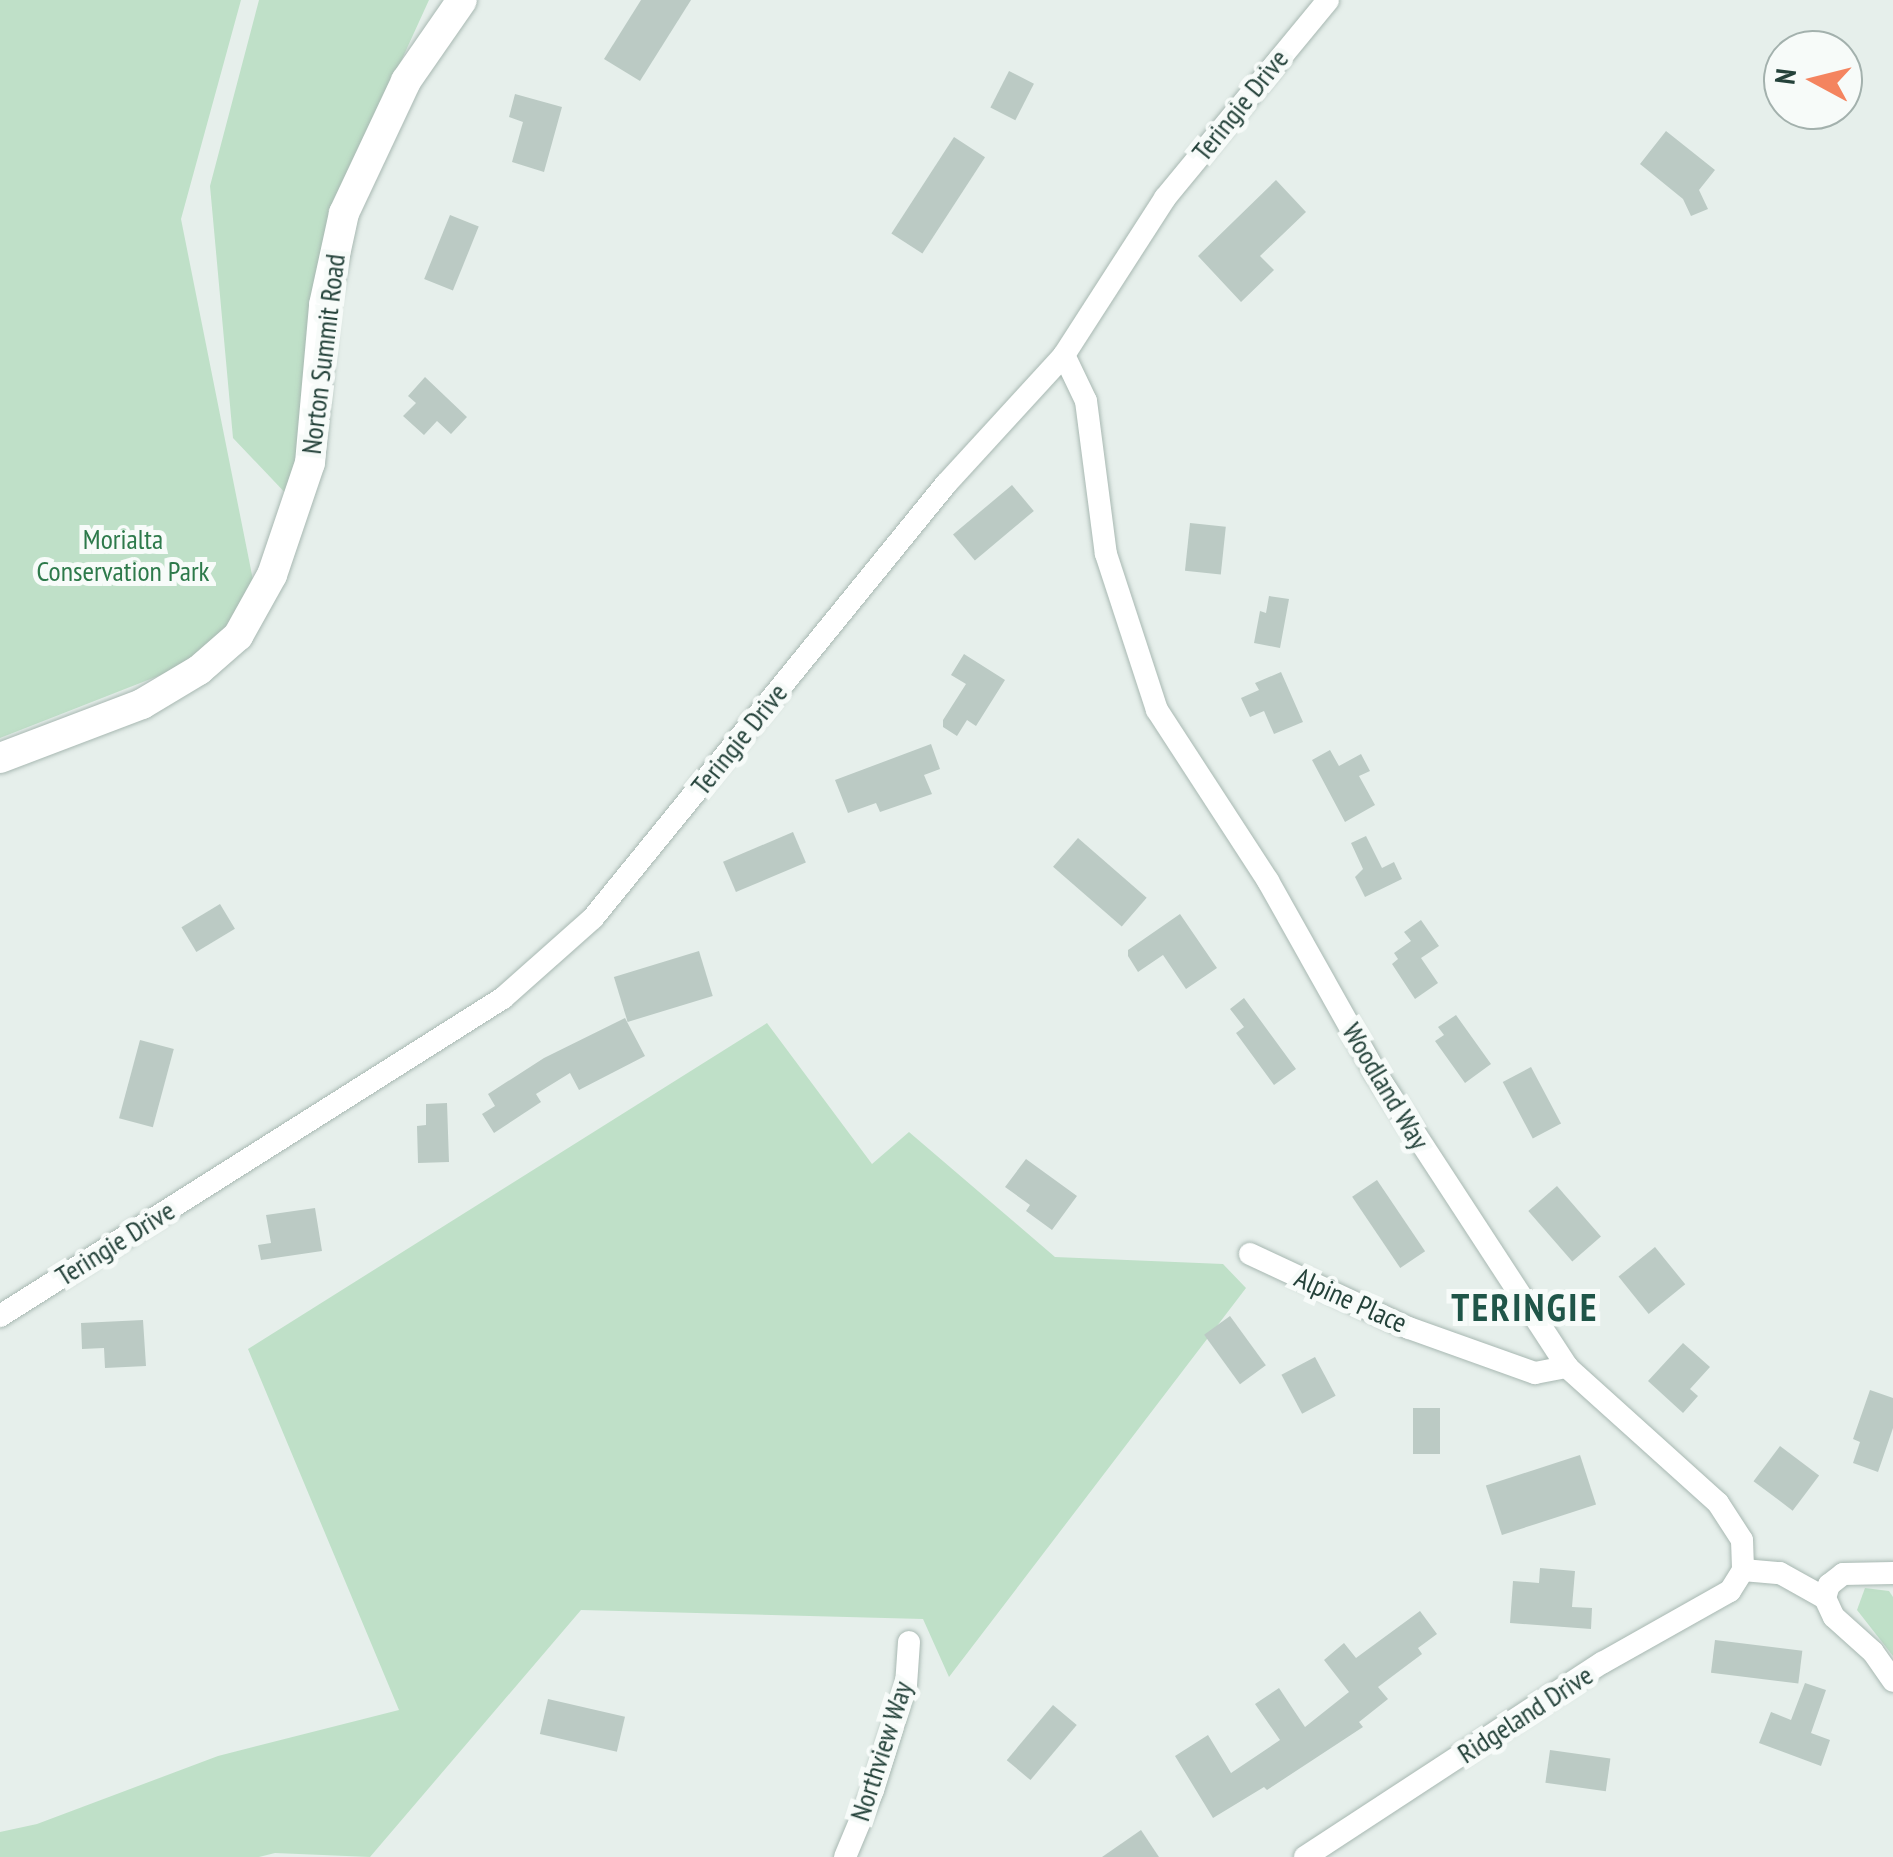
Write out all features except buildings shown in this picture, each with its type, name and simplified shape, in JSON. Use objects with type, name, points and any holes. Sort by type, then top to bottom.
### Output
[{"type":"main road","name":"Norton Summit Road","points":[[0,758],[142,704],[199,670],[238,636],[272,575],[310,463],[324,305],[344,213],[406,81],[462,0]]},
{"type":"street","name":"Teringie Drive","points":[[0,1316],[503,998],[593,918],[946,484],[1064,355],[1165,198],[1328,0]]},
{"type":"street","name":"Woodland Way","points":[[1064,355],[1086,401],[1106,554],[1157,710],[1268,881],[1375,1072],[1568,1367],[1718,1503],[1742,1540],[1743,1570]]},
{"type":"street","name":"Alpine Place","points":[[1250,1254],[1409,1328],[1536,1372],[1568,1367]]},
{"type":"street","points":[[1743,1570],[1780,1573],[1825,1598],[1834,1617],[1873,1652],[1893,1681]]},
{"type":"street","name":"Ridgeland Drive","points":[[1304,1857],[1602,1663],[1730,1591],[1743,1570]]},
{"type":"street","points":[[1825,1598],[1829,1586],[1844,1574],[1893,1573]]},
{"type":"street","name":"Northview Way","points":[[845,1857],[873,1790],[906,1685],[909,1642]]},
{"type":"green space","name":"Morialta Conservation Park","points":[[0,0],[241,0],[181,219],[254,585],[227,649],[0,738]]},
{"type":"green space","points":[[259,0],[429,0],[328,221],[291,499],[233,438],[210,186]]},
{"type":"green space","points":[[767,1023],[872,1164],[909,1132],[1055,1257],[1223,1264],[1246,1288],[949,1677],[923,1619],[581,1610],[370,1857],[275,1853],[259,1857],[0,1857],[0,1832],[37,1824],[218,1756],[399,1710],[248,1349]]},
{"type":"green space","points":[[1865,1588],[1889,1591],[1893,1597],[1893,1656],[1857,1610]]},
{"type":"district","name":"TERINGIE","points":[[1525,1307]]}]
